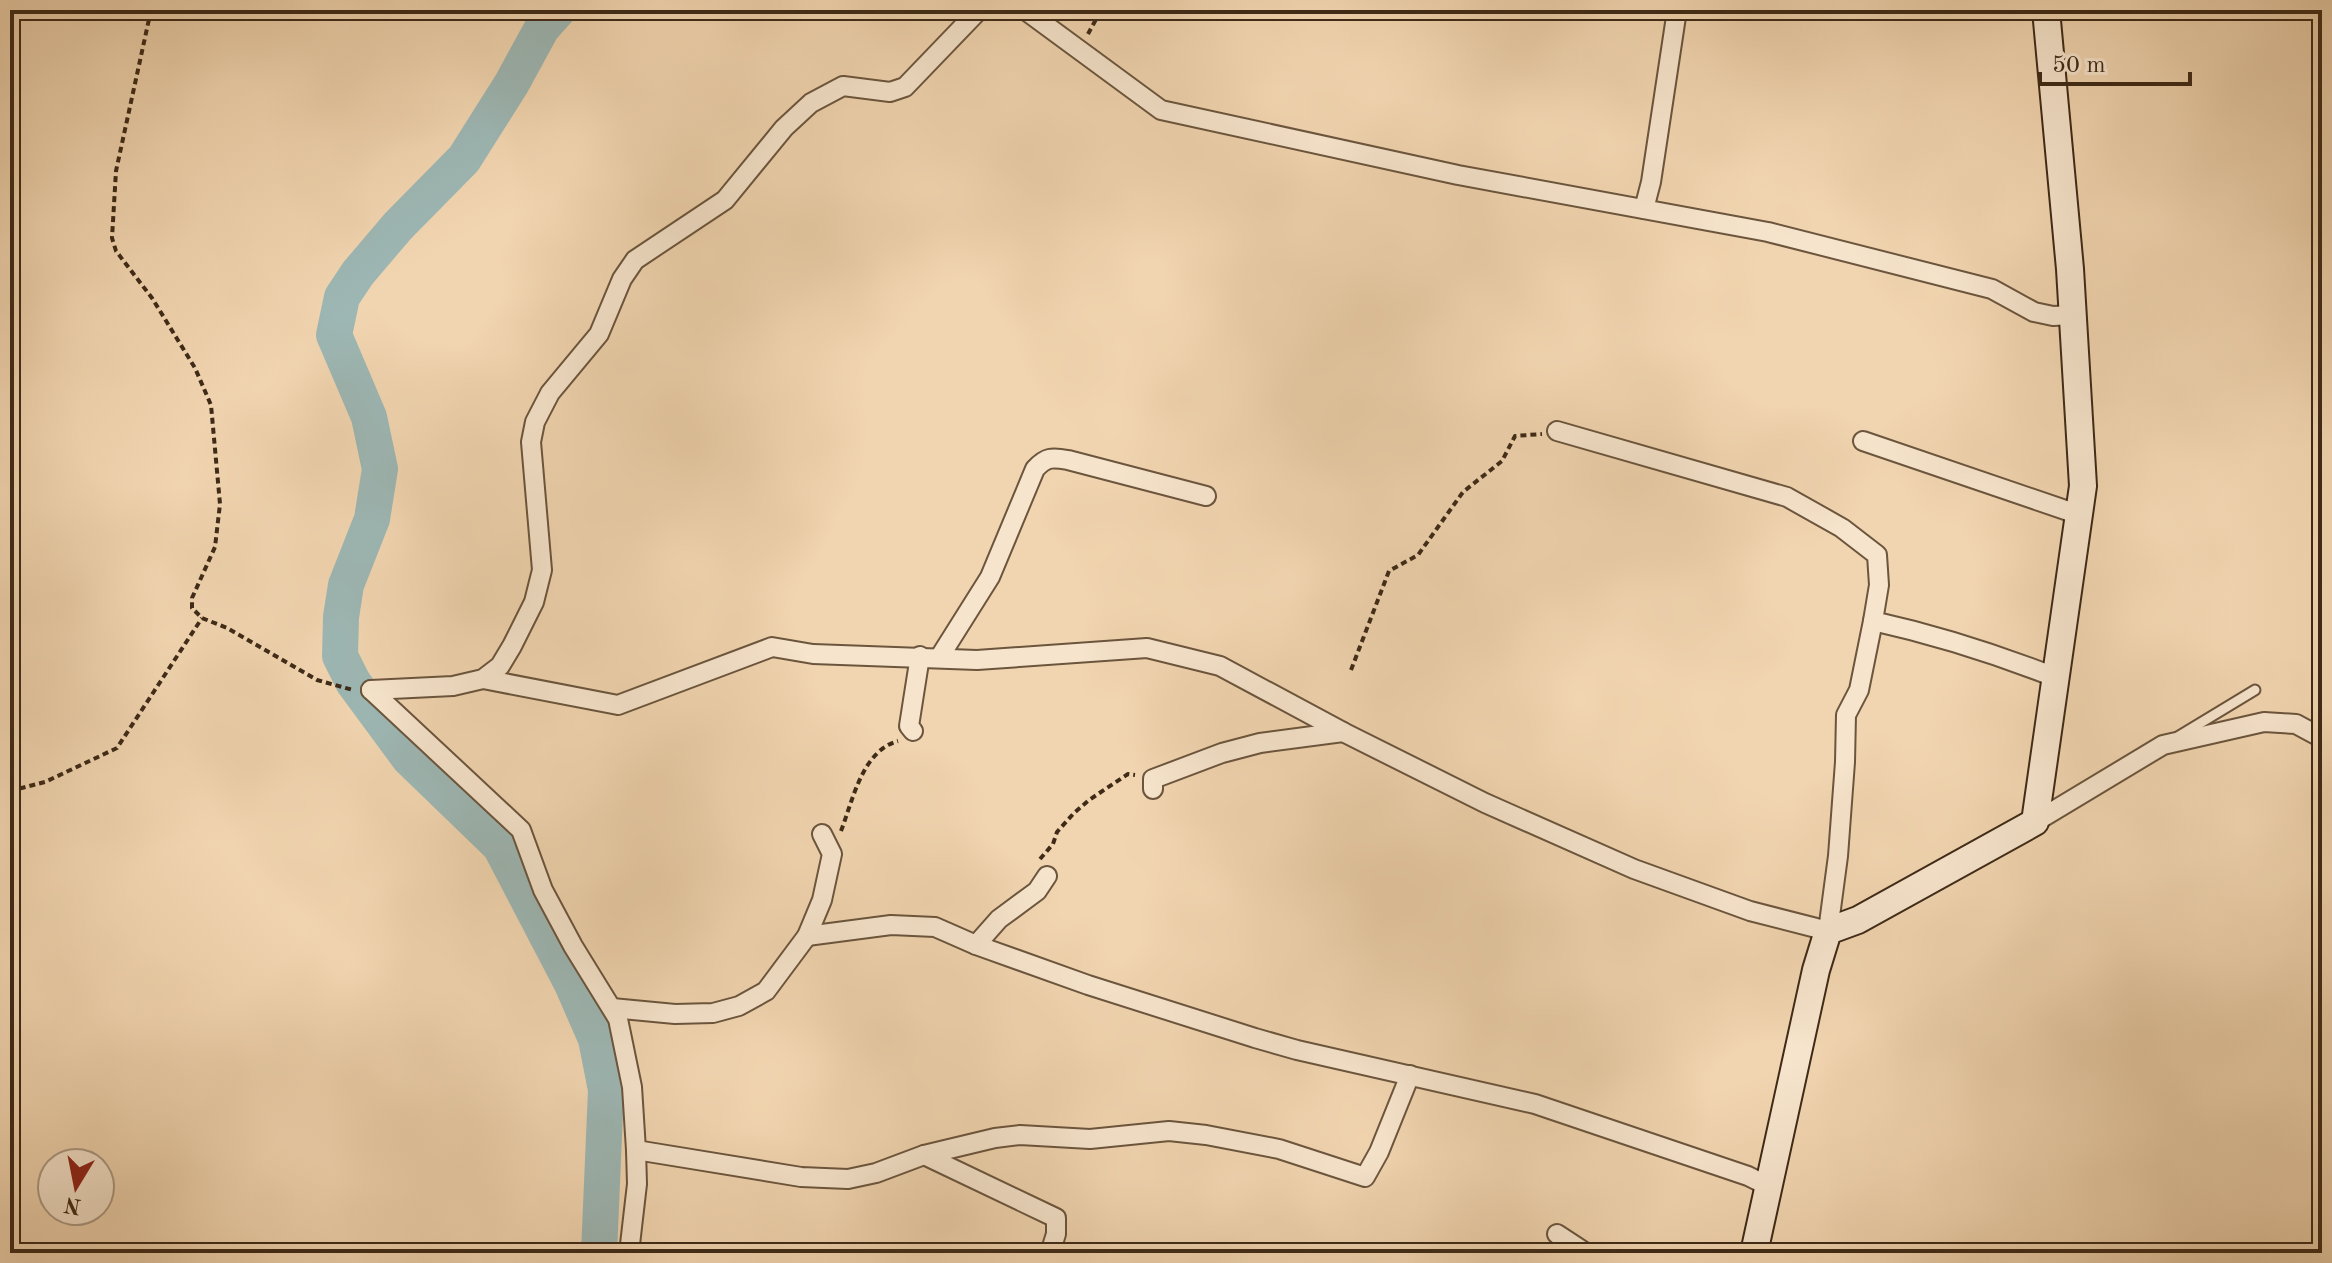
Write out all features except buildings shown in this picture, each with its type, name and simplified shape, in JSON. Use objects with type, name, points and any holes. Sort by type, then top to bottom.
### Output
[{"type":"street","points":[[483,679],[500,666],[512,646],[534,602],[542,570],[531,442],[535,422],[550,393],[599,334],[622,279],[635,260],[725,200],[784,128],[811,103],[843,86],[890,92],[905,87],[979,10]]},
{"type":"street","points":[[1025,10],[1161,110],[1458,175],[1768,232],[1992,289],[2034,312],[2053,316],[2073,315]]},
{"type":"street","points":[[1644,209],[1651,182],[1677,10]]},
{"type":"street","points":[[2035,822],[2083,486],[2073,315],[2046,10]]},
{"type":"street","points":[[1557,431],[1787,497],[1842,528],[1877,555],[1879,585],[1873,621],[1859,690],[1846,715],[1838,856],[1828,931],[1816,970],[1754,1253]]},
{"type":"street","points":[[1863,441],[2080,515]]},
{"type":"street","points":[[939,658],[990,577],[1035,469],[1043,460],[1053,457],[1068,460],[1206,496]]},
{"type":"street","points":[[1873,621],[1940,637],[2057,678]]},
{"type":"street","points":[[629,1253],[636,1198],[632,1087],[621,1028],[612,1008],[543,890],[521,830],[371,690],[453,686],[483,679],[618,705],[772,647],[813,654],[977,660],[1147,648],[1220,666],[1485,803],[1634,869],[1750,911],[1828,931],[1858,920],[2035,822],[2163,745],[2264,722],[2296,724],[2322,738]]},
{"type":"street","points":[[911,729],[920,656]]},
{"type":"street","points":[[1153,784],[1222,753],[1260,743],[1343,732]]},
{"type":"street","points":[[612,1008],[701,1014],[728,1010],[766,991],[807,936],[822,900],[832,854],[822,834]]},
{"type":"street","points":[[976,945],[999,919],[1037,891],[1042,871]]},
{"type":"street","points":[[807,936],[891,925],[935,927],[1088,985],[1255,1038],[1535,1104],[1748,1176],[1770,1187]]},
{"type":"street","points":[[636,1150],[828,1179],[848,1179],[965,1144],[1020,1135],[1090,1139],[1169,1131],[1279,1149],[1365,1177],[1379,1152],[1410,1075]]},
{"type":"street","points":[[924,1155],[1056,1218],[1056,1234],[1050,1253]]},
{"type":"street","points":[[1557,1234],[1586,1253]]},
{"type":"lane","points":[[2163,745],[2255,690]]},
{"type":"path","points":[[151,10],[116,171],[112,238],[116,251],[152,298],[195,368],[211,405],[220,504],[215,547],[192,598],[192,608],[202,618],[227,628],[317,680],[353,690]]},
{"type":"path","points":[[1079,50],[1101,10]]},
{"type":"path","points":[[1351,670],[1389,571],[1418,555],[1463,492],[1502,461],[1515,436],[1557,431]]},
{"type":"path","points":[[10,791],[45,782],[117,748],[202,618]]},
{"type":"path","points":[[832,854],[871,760],[880,748],[898,740],[911,729]]},
{"type":"path","points":[[1042,871],[1057,832],[1089,800],[1128,774],[1153,784]]},
{"type":"waterway","points":[[558,10],[542,28],[464,159],[398,226],[342,297],[334,335],[369,417],[380,469],[372,519],[346,585],[340,656],[353,682],[409,758],[500,846],[572,984],[596,1039],[606,1090],[599,1253]]}]
